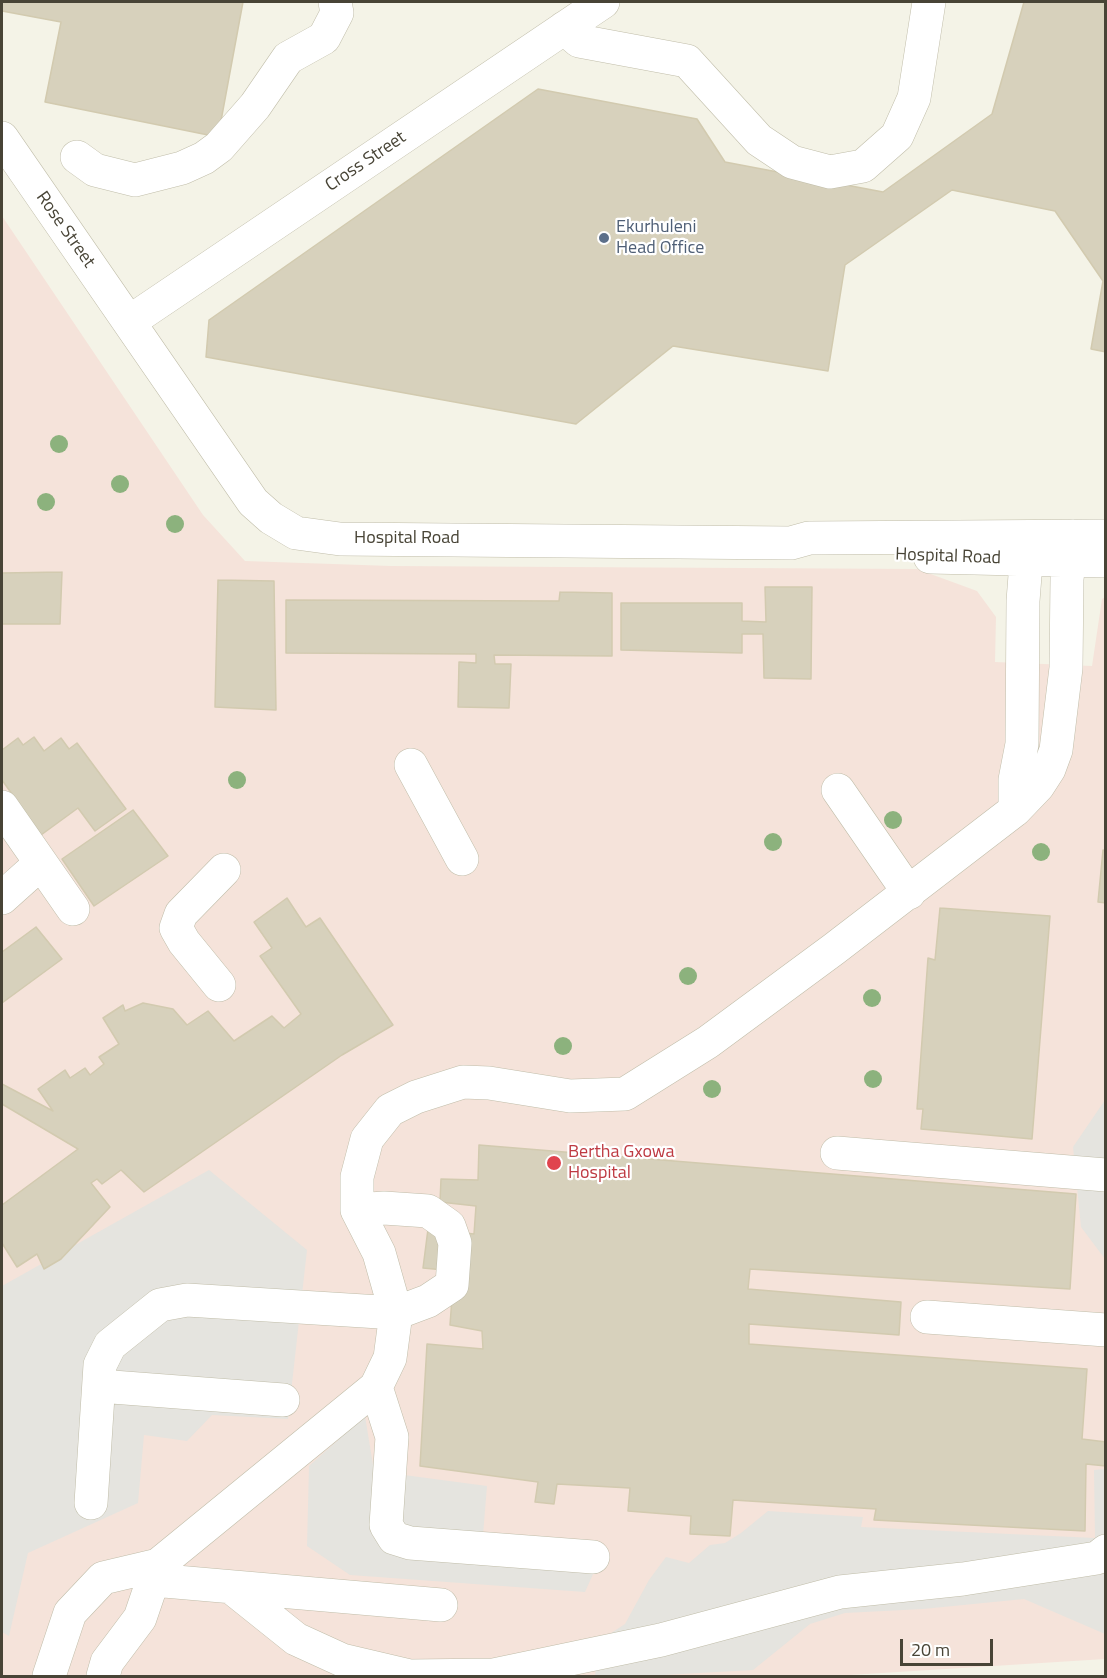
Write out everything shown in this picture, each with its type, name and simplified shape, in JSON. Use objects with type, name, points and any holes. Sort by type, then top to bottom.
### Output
[{"type":"street","points":[[77,157],[95,170],[135,180],[182,168],[204,158],[219,147],[255,106],[288,58],[324,38],[337,13],[335,2]]},
{"type":"street","name":"Cross Street","points":[[129,322],[603,2]]},
{"type":"street","points":[[564,28],[579,41],[687,61],[759,140],[792,162],[830,172],[863,166],[897,136],[915,98],[929,2]]},
{"type":"street","name":"Rose Street","points":[[2,138],[129,322]]},
{"type":"street","name":"Hospital Road","points":[[129,322],[253,502],[271,518],[296,533],[340,539],[791,543],[809,538],[1027,548],[1070,548],[1106,536]]},
{"type":"street","points":[[1015,810],[1015,780],[1022,744],[1027,548]]},
{"type":"street","points":[[103,1677],[107,1662],[140,1618],[155,1573],[376,1387],[390,1359],[396,1313],[379,1253],[357,1210],[357,1178],[367,1139],[390,1110],[416,1097],[463,1082],[489,1083],[570,1096],[625,1094],[708,1042],[909,893],[1015,810],[1038,786],[1056,750],[1066,668],[1070,548]]},
{"type":"street","name":"Hospital Road","points":[[1070,548],[1106,561]]},
{"type":"street","points":[[411,765],[462,860]]},
{"type":"street","points":[[838,790],[909,893]]},
{"type":"street","points":[[2,807],[73,909]]},
{"type":"street","points":[[2,898],[41,863]]},
{"type":"street","points":[[219,985],[184,942],[176,928],[181,914],[224,870]]},
{"type":"street","points":[[837,1152],[1106,1175]]},
{"type":"street","points":[[91,1503],[100,1365],[110,1345],[160,1305],[187,1300],[396,1313],[428,1301],[452,1286],[455,1243],[449,1227],[428,1211],[384,1208],[357,1210]]},
{"type":"street","points":[[927,1317],[1106,1330]]},
{"type":"street","points":[[99,1386],[283,1400]]},
{"type":"street","points":[[376,1387],[392,1437],[386,1525],[394,1538],[410,1543],[593,1557]]},
{"type":"street","points":[[231,1587],[296,1639],[342,1660],[410,1676],[495,1675],[661,1640],[840,1592],[963,1579],[1097,1558],[1106,1551]]},
{"type":"street","points":[[49,1677],[70,1613],[103,1578],[155,1573],[231,1587],[441,1605]]},
{"type":"shaded area","name":"Bertha Gxowa Hospital","points":[[2,216],[203,515],[245,561],[391,566],[917,569],[977,591],[996,617],[995,662],[1092,666],[1102,599],[1105,597],[1105,1659],[834,1676],[2,1676]]},
{"type":"shaded area","points":[[1105,1100],[1105,1259],[1081,1227],[1073,1147]]},
{"type":"shaded area","points":[[209,1170],[307,1250],[288,1419],[212,1415],[187,1441],[144,1435],[138,1503],[28,1553],[9,1636],[2,1632],[2,1286]]},
{"type":"shaded area","points":[[365,1416],[374,1471],[487,1486],[483,1535],[594,1572],[585,1592],[350,1575],[307,1546],[309,1466]]},
{"type":"shaded area","points":[[1105,1469],[1105,1634],[1024,1599],[923,1609],[845,1613],[810,1624],[753,1670],[646,1676],[595,1676],[599,1641],[625,1624],[649,1580],[666,1557],[689,1563],[710,1545],[725,1543],[741,1533],[768,1511],[863,1517],[861,1527],[1095,1538],[1094,1470]]},
{"type":"building","points":[[2,2],[243,2],[218,137],[45,102],[61,22],[2,11]]},
{"type":"building","name":"Ekurhuleni Head Office","points":[[1024,2],[1106,2],[1106,352],[1091,349],[1103,281],[1055,211],[952,190],[845,265],[828,371],[673,346],[576,424],[206,357],[209,320],[538,89],[697,119],[725,162],[883,192],[992,114]]},
{"type":"building","points":[[62,572],[60,624],[2,624],[2,573]]},
{"type":"building","points":[[218,580],[274,581],[276,710],[215,707]]},
{"type":"building","points":[[765,587],[812,587],[811,679],[764,678],[763,634],[742,634],[742,653],[621,650],[621,603],[742,603],[742,621],[766,622]]},
{"type":"building","points":[[560,592],[612,593],[612,656],[494,655],[495,664],[511,664],[509,708],[458,707],[459,662],[476,663],[476,654],[286,653],[286,600],[559,601]]},
{"type":"building","points":[[34,737],[44,751],[61,738],[69,749],[77,743],[126,809],[95,831],[78,808],[41,835],[2,780],[2,750],[18,738],[23,745]]},
{"type":"building","points":[[133,810],[168,856],[94,906],[62,859]]},
{"type":"building","points":[[1103,850],[1106,851],[1106,903],[1098,902]]},
{"type":"building","points":[[287,898],[306,927],[320,918],[393,1025],[342,1055],[144,1192],[121,1170],[102,1184],[97,1179],[91,1183],[110,1207],[61,1259],[44,1269],[37,1254],[17,1267],[2,1243],[2,1205],[78,1149],[2,1104],[2,1084],[53,1111],[38,1089],[65,1070],[70,1078],[85,1068],[90,1075],[104,1064],[99,1057],[119,1044],[103,1018],[123,1005],[125,1011],[143,1003],[173,1009],[187,1025],[208,1011],[234,1041],[272,1016],[284,1028],[301,1014],[260,956],[272,948],[254,922]]},
{"type":"building","points":[[940,908],[1050,916],[1032,1139],[921,1129],[923,1109],[917,1109],[928,958],[935,960]]},
{"type":"building","points":[[36,927],[62,959],[2,1003],[2,952]]},
{"type":"building","points":[[479,1145],[1076,1194],[1070,1289],[750,1269],[748,1289],[901,1302],[899,1335],[749,1324],[749,1344],[1087,1369],[1082,1439],[1106,1442],[1106,1466],[1086,1464],[1085,1531],[874,1520],[876,1509],[733,1500],[730,1536],[690,1534],[691,1516],[628,1511],[630,1488],[557,1484],[554,1504],[535,1502],[538,1482],[420,1466],[427,1344],[483,1349],[482,1331],[450,1325],[454,1271],[423,1268],[428,1229],[474,1234],[476,1206],[440,1202],[441,1179],[478,1180]]},
{"type":"place","name":"Ekurhuleni Head Office","points":[[604,238]]},
{"type":"place","name":"Bertha Gxowa Hospital","points":[[554,1163]]}]
